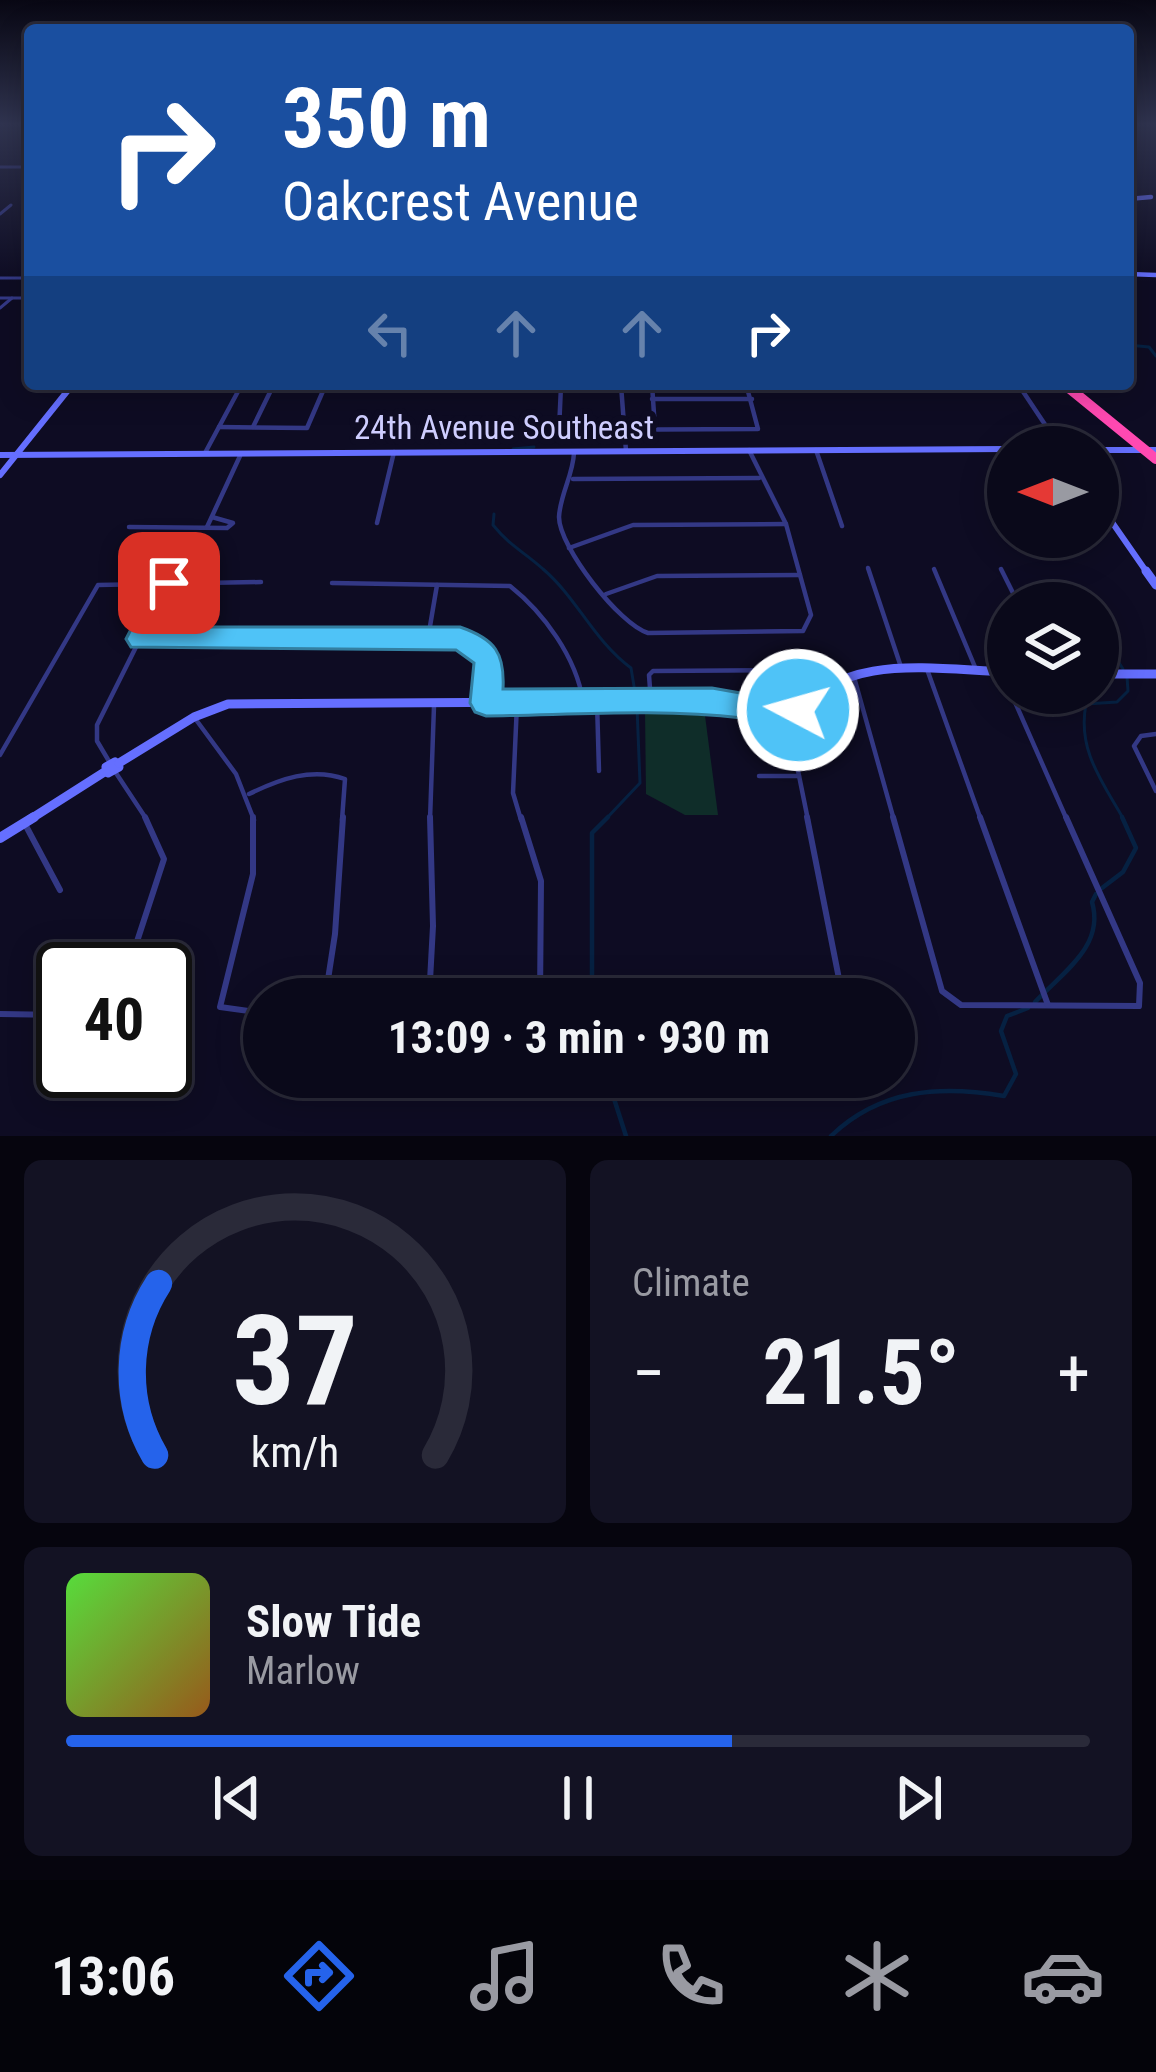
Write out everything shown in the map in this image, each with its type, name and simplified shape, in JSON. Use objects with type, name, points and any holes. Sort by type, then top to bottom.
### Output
[{"type":"highway","points":[[1076,390],[1153,452]]},
{"type":"street","points":[[1134,198],[1151,197]]},
{"type":"street","points":[[0,204],[11,206],[0,214]]},
{"type":"street","points":[[0,298],[24,298]]},
{"type":"street","points":[[0,308],[12,298]]},
{"type":"street","points":[[0,475],[68,390]]},
{"type":"street","points":[[205,453],[239,390]]},
{"type":"street","points":[[253,427],[271,390]]},
{"type":"street","points":[[219,427],[308,428],[324,390]]},
{"type":"street","points":[[561,390],[559,430],[758,429],[748,390]]},
{"type":"street","points":[[621,390],[626,451]]},
{"type":"street","points":[[652,390],[655,429]]},
{"type":"street","points":[[1022,390],[1046,426]]},
{"type":"street","points":[[652,399],[752,399]]},
{"type":"street","name":"24th Avenue Southeast","points":[[0,454],[987,449]]},
{"type":"street","points":[[574,452],[572,479],[559,518],[569,548],[631,625],[644,633],[798,632],[807,629],[811,620],[800,575],[786,524],[749,450]]},
{"type":"street","points":[[816,450],[842,526]]},
{"type":"street","points":[[1119,451],[1153,452]]},
{"type":"street","points":[[377,523],[394,452]]},
{"type":"street","points":[[207,527],[241,453]]},
{"type":"street","points":[[572,479],[760,478]]},
{"type":"street","points":[[129,527],[233,523],[212,517]]},
{"type":"street","points":[[569,548],[633,526],[786,524]]},
{"type":"street","points":[[1119,532],[1156,586]]},
{"type":"street","points":[[868,568],[903,672]]},
{"type":"street","points":[[934,569],[977,672]]},
{"type":"street","points":[[1001,569],[1008,582]]},
{"type":"street","points":[[606,594],[657,576],[800,575]]},
{"type":"street","points":[[0,755],[95,587],[108,582],[261,583]]},
{"type":"street","points":[[428,638],[438,582]]},
{"type":"street","points":[[137,942],[162,872],[164,852],[97,741],[96,730],[169,583]]},
{"type":"street","points":[[332,583],[500,583],[520,592],[577,671],[583,702]]},
{"type":"street","points":[[141,639],[465,640],[483,651],[490,667],[486,703]]},
{"type":"street","points":[[651,702],[649,674],[653,671],[811,670],[826,681]]},
{"type":"street","points":[[928,672],[1047,1004]]},
{"type":"street","points":[[840,978],[799,776],[795,718],[810,691],[853,673],[987,672]]},
{"type":"street","points":[[853,673],[942,992],[957,1004],[1138,1006],[1142,989],[1021,714]]},
{"type":"street","points":[[1119,674],[1156,674]]},
{"type":"street","points":[[517,702],[514,802],[542,881],[540,978]]},
{"type":"street","points":[[597,702],[599,771]]},
{"type":"street","points":[[0,838],[194,717],[237,703],[736,703],[795,718]]},
{"type":"street","points":[[431,978],[436,909],[427,762],[434,703]]},
{"type":"street","points":[[194,717],[249,794],[257,862],[221,993],[224,1011],[243,1012]]},
{"type":"street","points":[[1156,734],[1141,736],[1135,746],[1156,791]]},
{"type":"street","points":[[249,794],[291,776],[339,775],[345,779],[328,978]]},
{"type":"street","points":[[759,776],[799,776]]},
{"type":"street","points":[[24,823],[60,890]]},
{"type":"street","points":[[0,1014],[36,1015]]},
{"type":"green space","points":[[704,708],[718,815],[685,815],[646,794],[645,709]]},
{"type":"waterway","points":[[1134,346],[1149,347],[1156,356]]},
{"type":"waterway","points":[[513,449],[534,447]]},
{"type":"waterway","points":[[494,514],[493,525],[499,532],[555,580],[606,645],[631,668],[636,698]]},
{"type":"waterway","points":[[1119,663],[1123,669]]},
{"type":"waterway","points":[[1124,820],[1093,765],[1084,721],[1086,704],[1117,702],[1128,691],[1127,677]]},
{"type":"waterway","points":[[605,820],[640,783],[637,707]]},
{"type":"waterway","points":[[605,820],[608,817]]},
{"type":"waterway","points":[[1102,888],[1123,872],[1136,848],[1122,817]]},
{"type":"waterway","points":[[592,978],[592,833],[605,820]]},
{"type":"waterway","points":[[1035,1002],[1087,945],[1093,932],[1096,894]]},
{"type":"waterway","points":[[831,1136],[870,1108],[912,1094],[957,1091],[1004,1096],[1016,1074],[1001,1031],[1007,1016],[1028,1008]]},
{"type":"waterway","points":[[614,1098],[626,1136]]},
{"type":"route","points":[[169,583],[141,639],[460,639],[479,647],[489,661],[486,703],[712,701],[756,706],[795,718],[798,710]]}]
